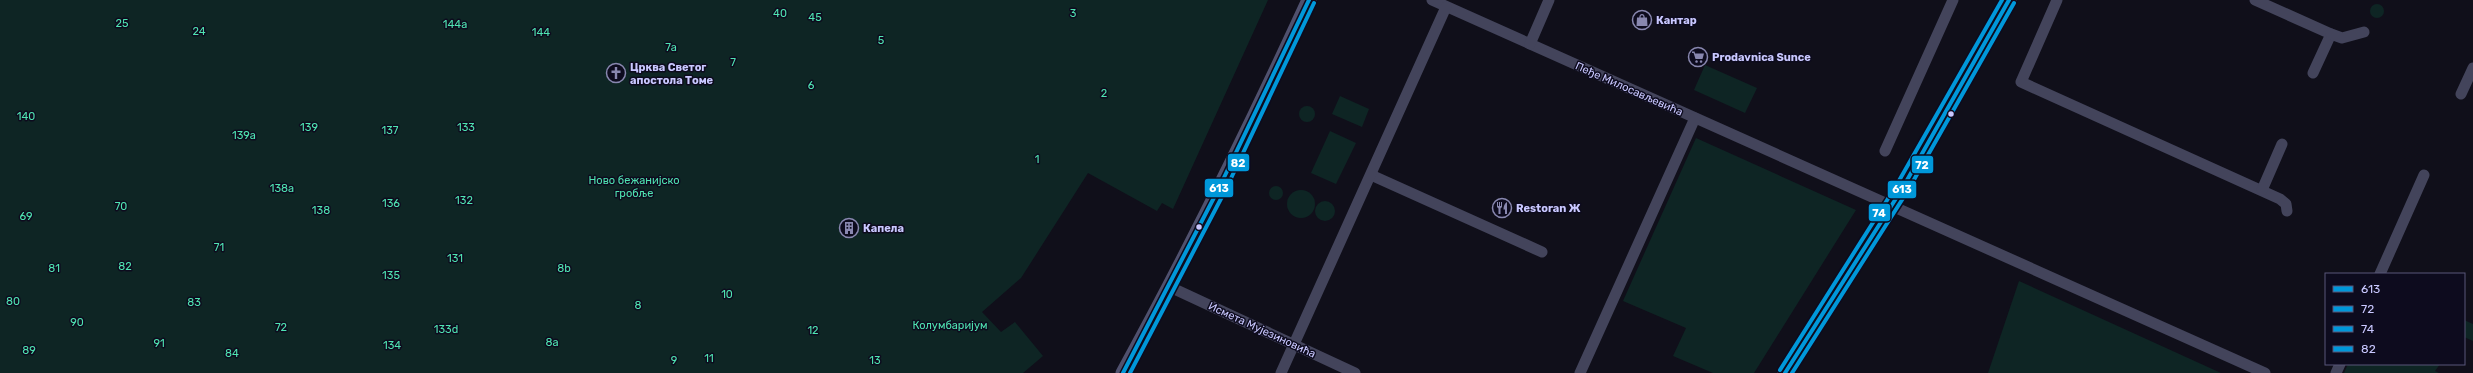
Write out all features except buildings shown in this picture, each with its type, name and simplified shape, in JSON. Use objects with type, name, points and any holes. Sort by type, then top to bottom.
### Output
[{"type":"main road","points":[[1123,373],[1170,287],[1263,100],[1309,0]]},
{"type":"main road","points":[[1785,373],[1892,208],[1966,81],[2009,0]]},
{"type":"street","name":"Пеђе Милосављевића","points":[[1432,0],[1892,208],[2265,373]]},
{"type":"street","points":[[1530,44],[1549,0]]},
{"type":"street","points":[[1885,151],[1953,0]]},
{"type":"street","points":[[2058,0],[2021,82],[2262,190],[2280,199],[2286,204],[2287,211]]},
{"type":"street","points":[[2255,0],[2342,38],[2364,32]]},
{"type":"street","points":[[1281,373],[1446,7]]},
{"type":"street","points":[[2313,73],[2330,34]]},
{"type":"street","points":[[2461,94],[2473,68]]},
{"type":"street","points":[[1580,373],[1695,118]]},
{"type":"street","points":[[2262,190],[2282,144]]},
{"type":"street","points":[[1370,175],[1542,252]]},
{"type":"street","points":[[2380,273],[2424,175]]},
{"type":"street","name":"Исмета Мујезиновића","points":[[1170,287],[1294,346],[1355,373]]},
{"type":"green space","name":"Ново бежанијско гробље","points":[[0,0],[1268,0],[1173,209],[1162,203],[1157,211],[1088,173],[1021,278],[982,312],[1001,332],[1015,322],[1043,356],[1023,373],[0,373]]},
{"type":"green space","points":[[2374,4],[2380,4],[2384,8],[2384,14],[2380,18],[2374,18],[2370,14],[2370,8]]},
{"type":"green space","points":[[1705,65],[1757,88],[1745,113],[1694,90]]},
{"type":"green space","points":[[1340,96],[1369,109],[1362,127],[1332,114]]},
{"type":"green space","points":[[1307,106],[1313,108],[1315,114],[1313,120],[1307,122],[1301,120],[1299,114],[1301,108]]},
{"type":"green space","points":[[1330,131],[1356,143],[1336,184],[1311,173]]},
{"type":"green space","points":[[1696,138],[1856,210],[1754,373],[1713,373],[1673,356],[1686,328],[1623,301]]},
{"type":"green space","points":[[1276,186],[1281,188],[1283,193],[1281,198],[1276,200],[1271,198],[1269,193],[1271,188]]},
{"type":"green space","points":[[1301,190],[1311,194],[1315,204],[1311,214],[1301,218],[1291,214],[1287,204],[1291,194]]},
{"type":"green space","points":[[1321,201],[1329,201],[1335,207],[1335,215],[1329,221],[1321,221],[1315,215],[1315,207]]},
{"type":"green space","points":[[2019,281],[2221,373],[1988,373]]},
{"type":"green space","points":[[2465,320],[2473,324],[2473,341],[2465,337]]},
{"type":"green space","points":[[2348,365],[2439,365],[2435,371],[2439,373],[2344,373]]},
{"type":"transit line","name":"613","points":[[1123,373],[1219,188],[1309,0]]},
{"type":"transit line","name":"74","points":[[1780,370],[1896,186],[2002,0]]},
{"type":"transit line","name":"613","points":[[1785,373],[1902,189],[2009,0]]},
{"type":"transit line","name":"82","points":[[1130,373],[1225,191],[1314,3]]},
{"type":"transit line","name":"72","points":[[1792,373],[1907,192],[2014,3]]},
{"type":"place","name":"Кантар","points":[[1642,20]]},
{"type":"place","name":"Prodavnica Sunce","points":[[1698,57]]},
{"type":"place","name":"Црква Светог апостола Томе","points":[[616,73]]},
{"type":"place","name":"Restoran Ж","points":[[1502,208]]},
{"type":"place","name":"Капела","points":[[849,228]]},
{"type":"park label","name":"40","points":[[780,13]]},
{"type":"park label","name":"3","points":[[1073,13]]},
{"type":"park label","name":"45","points":[[815,17]]},
{"type":"park label","name":"25","points":[[122,23]]},
{"type":"park label","name":"144a","points":[[455,24]]},
{"type":"park label","name":"24","points":[[199,31]]},
{"type":"park label","name":"144","points":[[541,32]]},
{"type":"park label","name":"5","points":[[881,40]]},
{"type":"park label","name":"7a","points":[[671,47]]},
{"type":"park label","name":"7","points":[[733,62]]},
{"type":"park label","name":"6","points":[[811,85]]},
{"type":"park label","name":"2","points":[[1104,93]]},
{"type":"park label","name":"140","points":[[26,116]]},
{"type":"park label","name":"139","points":[[309,127]]},
{"type":"park label","name":"133","points":[[466,127]]},
{"type":"park label","name":"137","points":[[390,130]]},
{"type":"park label","name":"139a","points":[[244,135]]},
{"type":"park label","name":"1","points":[[1037,159]]},
{"type":"park label","name":"138a","points":[[282,188]]},
{"type":"park label","name":"132","points":[[464,200]]},
{"type":"park label","name":"136","points":[[391,203]]},
{"type":"park label","name":"70","points":[[121,206]]},
{"type":"park label","name":"138","points":[[321,210]]},
{"type":"park label","name":"69","points":[[26,216]]},
{"type":"park label","name":"71","points":[[219,247]]},
{"type":"park label","name":"131","points":[[455,258]]},
{"type":"park label","name":"81","points":[[54,268]]},
{"type":"park label","name":"8b","points":[[564,268]]},
{"type":"park label","name":"135","points":[[391,275]]},
{"type":"park label","name":"10","points":[[727,294]]},
{"type":"park label","name":"80","points":[[13,301]]},
{"type":"park label","name":"83","points":[[194,302]]},
{"type":"park label","name":"8","points":[[638,305]]},
{"type":"park label","name":"90","points":[[77,322]]},
{"type":"park label","name":"Колумбаријум","points":[[950,325]]},
{"type":"park label","name":"133d","points":[[446,329]]},
{"type":"park label","name":"12","points":[[813,330]]},
{"type":"park label","name":"8a","points":[[552,342]]},
{"type":"park label","name":"91","points":[[159,343]]},
{"type":"park label","name":"134","points":[[392,345]]},
{"type":"park label","name":"89","points":[[29,350]]},
{"type":"park label","name":"84","points":[[232,353]]},
{"type":"park label","name":"11","points":[[709,358]]},
{"type":"park label","name":"9","points":[[674,360]]},
{"type":"park label","name":"13","points":[[875,360]]}]
